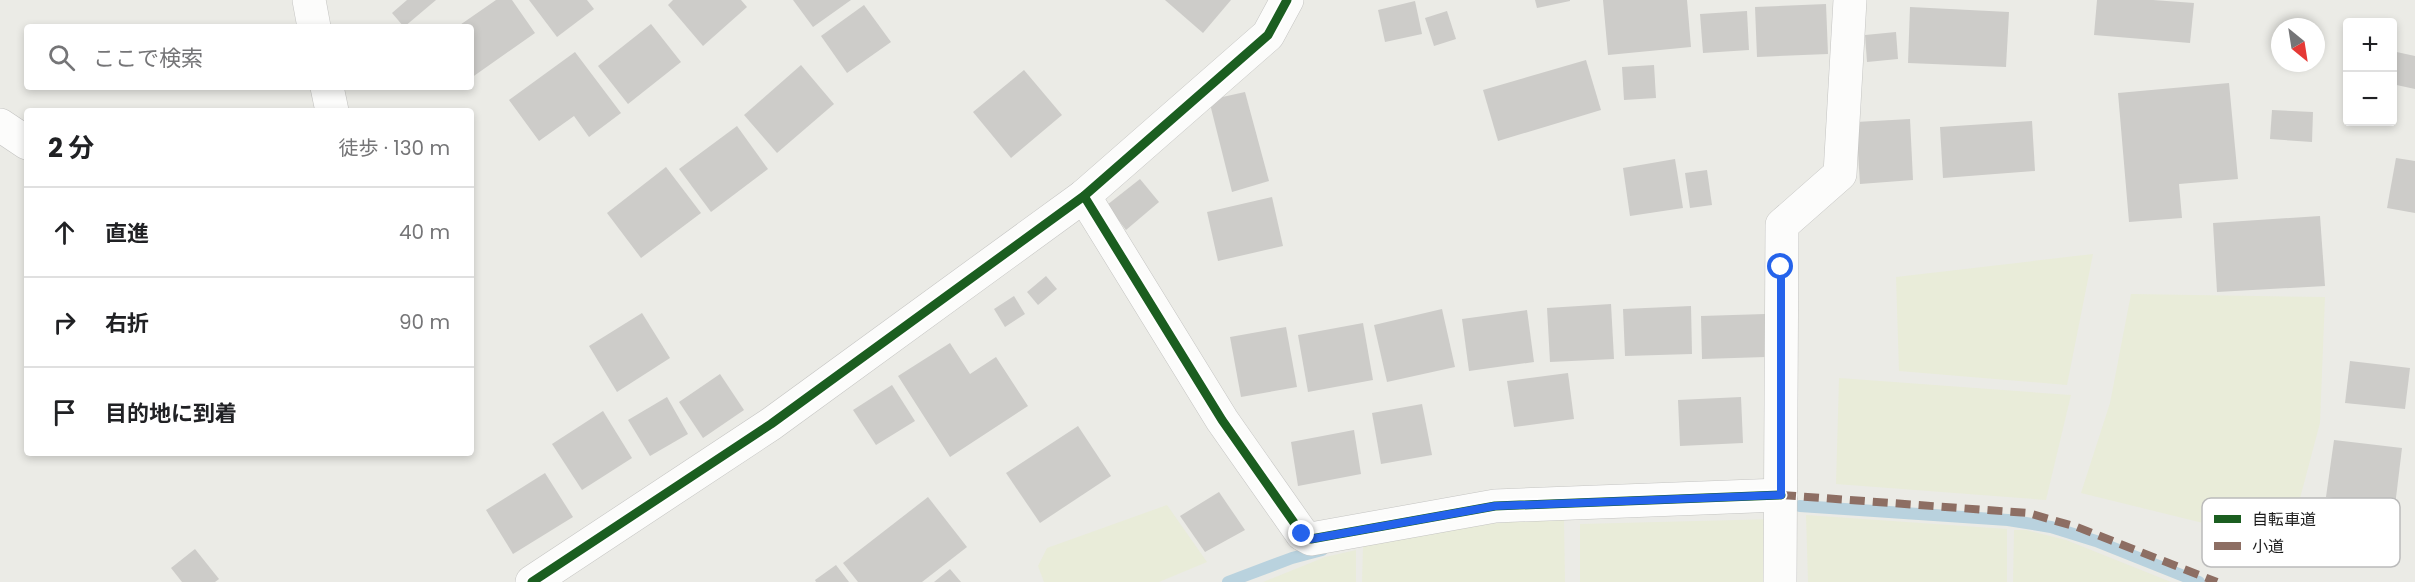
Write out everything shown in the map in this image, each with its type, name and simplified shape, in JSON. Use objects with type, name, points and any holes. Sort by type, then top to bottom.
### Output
[{"type":"street","points":[[309,0],[313,24]]},
{"type":"street","points":[[532,582],[771,424],[1084,196],[1268,35],[1287,0]]},
{"type":"street","points":[[1780,582],[1782,225],[1840,174],[1850,0]]},
{"type":"street","points":[[328,90],[331,108]]},
{"type":"street","points":[[0,125],[24,141]]},
{"type":"street","points":[[1084,196],[1222,420],[1302,534],[1311,539],[1495,506],[1781,495]]},
{"type":"green space","points":[[2093,254],[2067,385],[1899,371],[1896,277]]},
{"type":"green space","points":[[2131,294],[2325,297],[2320,423],[2300,498],[2202,498],[2202,523],[2081,493],[2110,403]]},
{"type":"green space","points":[[1839,378],[2071,395],[2046,500],[1836,484]]},
{"type":"green space","points":[[1167,505],[1207,562],[1159,582],[1044,582],[1038,566],[1047,548]]},
{"type":"green space","points":[[1806,515],[2007,529],[2007,582],[1808,582]]},
{"type":"green space","points":[[1534,519],[1564,520],[1565,582],[1362,582],[1363,546],[1470,526]]},
{"type":"green space","points":[[1775,519],[1774,582],[1580,582],[1580,524]]},
{"type":"green space","points":[[2014,530],[2026,530],[2066,540],[2171,582],[2013,582]]},
{"type":"green space","points":[[1356,550],[1356,582],[1263,582],[1325,557]]},
{"type":"building","points":[[407,0],[436,0],[408,24],[401,24],[392,13]]},
{"type":"building","points":[[496,0],[512,0],[535,33],[474,76],[474,24],[461,24]]},
{"type":"building","points":[[529,0],[587,0],[594,9],[557,37]]},
{"type":"building","points":[[673,0],[741,0],[747,7],[703,46],[668,5]]},
{"type":"building","points":[[793,0],[851,0],[813,27]]},
{"type":"building","points":[[1165,0],[1231,0],[1203,33]]},
{"type":"building","points":[[1535,0],[1570,0],[1570,1],[1537,8]]},
{"type":"building","points":[[1603,0],[1687,0],[1691,47],[1608,55]]},
{"type":"building","points":[[2097,0],[2194,3],[2190,43],[2094,35]]},
{"type":"building","points":[[1415,1],[1422,34],[1385,42],[1378,10]]},
{"type":"building","points":[[1826,4],[1828,54],[1757,57],[1755,7]]},
{"type":"building","points":[[864,5],[891,42],[847,73],[821,36]]},
{"type":"building","points":[[1910,7],[2009,12],[2006,67],[1908,63]]},
{"type":"building","points":[[1447,11],[1456,39],[1434,46],[1425,18]]},
{"type":"building","points":[[1747,11],[1749,50],[1703,53],[1700,14]]},
{"type":"building","points":[[651,24],[681,62],[628,104],[598,66]]},
{"type":"building","points":[[1896,32],[1898,59],[1867,62],[1865,35]]},
{"type":"building","points":[[575,52],[621,113],[589,137],[574,116],[539,141],[509,100]]},
{"type":"building","points":[[2397,52],[2415,56],[2415,89],[2397,85]]},
{"type":"building","points":[[1586,60],[1601,110],[1498,141],[1483,90]]},
{"type":"building","points":[[801,65],[834,104],[777,153],[744,115]]},
{"type":"building","points":[[1654,65],[1656,98],[1624,100],[1622,67]]},
{"type":"building","points":[[1024,70],[1062,115],[1011,158],[973,112]]},
{"type":"building","points":[[2229,83],[2238,179],[2179,184],[2182,218],[2129,222],[2118,93]]},
{"type":"building","points":[[1245,92],[1269,181],[1232,192],[1209,100]]},
{"type":"building","points":[[2272,110],[2313,112],[2312,142],[2270,139]]},
{"type":"building","points":[[1910,119],[1913,180],[1860,184],[1856,122]]},
{"type":"building","points":[[2032,121],[2035,171],[1943,178],[1940,127]]},
{"type":"building","points":[[737,126],[768,169],[711,212],[679,169]]},
{"type":"building","points":[[2396,158],[2415,161],[2415,213],[2387,208]]},
{"type":"building","points":[[1675,159],[1683,208],[1630,216],[1623,168]]},
{"type":"building","points":[[666,167],[701,213],[641,258],[607,213]]},
{"type":"building","points":[[1707,170],[1712,205],[1690,208],[1685,173]]},
{"type":"building","points":[[1140,179],[1159,202],[1126,230],[1107,205]]},
{"type":"building","points":[[1272,197],[1283,246],[1218,261],[1207,212]]},
{"type":"building","points":[[2320,216],[2325,286],[2217,292],[2213,223]]},
{"type":"building","points":[[1046,276],[1057,289],[1038,305],[1027,292]]},
{"type":"building","points":[[1014,296],[1025,314],[1005,327],[994,309]]},
{"type":"building","points":[[1611,304],[1614,359],[1550,362],[1547,308]]},
{"type":"building","points":[[1691,306],[1692,354],[1625,356],[1623,309]]},
{"type":"building","points":[[1442,309],[1455,367],[1387,382],[1374,325]]},
{"type":"building","points":[[1527,310],[1534,362],[1469,371],[1462,319]]},
{"type":"building","points":[[642,313],[670,358],[617,392],[589,346]]},
{"type":"building","points":[[1765,314],[1766,357],[1702,359],[1701,316]]},
{"type":"building","points":[[1363,323],[1373,380],[1308,392],[1298,335]]},
{"type":"building","points":[[1286,327],[1297,387],[1241,397],[1230,337]]},
{"type":"building","points":[[950,343],[970,374],[996,357],[1028,406],[950,457],[898,376]]},
{"type":"building","points":[[2350,361],[2410,368],[2405,409],[2345,403]]},
{"type":"building","points":[[1568,373],[1574,419],[1514,427],[1507,381]]},
{"type":"building","points":[[720,374],[744,410],[703,438],[679,402]]},
{"type":"building","points":[[892,385],[915,421],[876,445],[853,410]]},
{"type":"building","points":[[667,397],[688,434],[650,456],[628,420]]},
{"type":"building","points":[[1741,397],[1743,443],[1680,446],[1678,400]]},
{"type":"building","points":[[1422,404],[1432,455],[1381,464],[1372,413]]},
{"type":"building","points":[[603,411],[632,458],[582,490],[552,444]]},
{"type":"building","points":[[1078,426],[1111,476],[1040,523],[1006,473]]},
{"type":"building","points":[[1354,430],[1361,474],[1298,486],[1291,442]]},
{"type":"building","points":[[2334,440],[2402,448],[2396,498],[2326,497]]},
{"type":"building","points":[[545,473],[573,517],[513,554],[486,510]]},
{"type":"building","points":[[1219,492],[1245,530],[1205,552],[1180,516]]},
{"type":"building","points":[[928,497],[967,547],[922,582],[858,582],[843,563]]},
{"type":"building","points":[[195,549],[219,579],[215,582],[182,582],[171,568]]},
{"type":"building","points":[[836,565],[849,582],[816,582],[815,580]]},
{"type":"building","points":[[950,569],[961,582],[934,582]]},
{"type":"waterway","points":[[1800,506],[2008,520],[2051,527],[2096,541],[2199,582]]},
{"type":"waterway","points":[[1228,582],[1292,558],[1322,550]]},
{"type":"marked path","points":[[1781,495],[2028,513],[2077,527],[2217,582]]},
{"type":"cycle path","points":[[532,582],[771,424],[1084,196],[1268,35],[1287,0]]},
{"type":"cycle path","points":[[1084,196],[1222,420],[1302,534],[1311,539],[1495,506],[1781,495]]},
{"type":"route","points":[[1302,534],[1311,539],[1495,506],[1781,495],[1781,267]]}]
